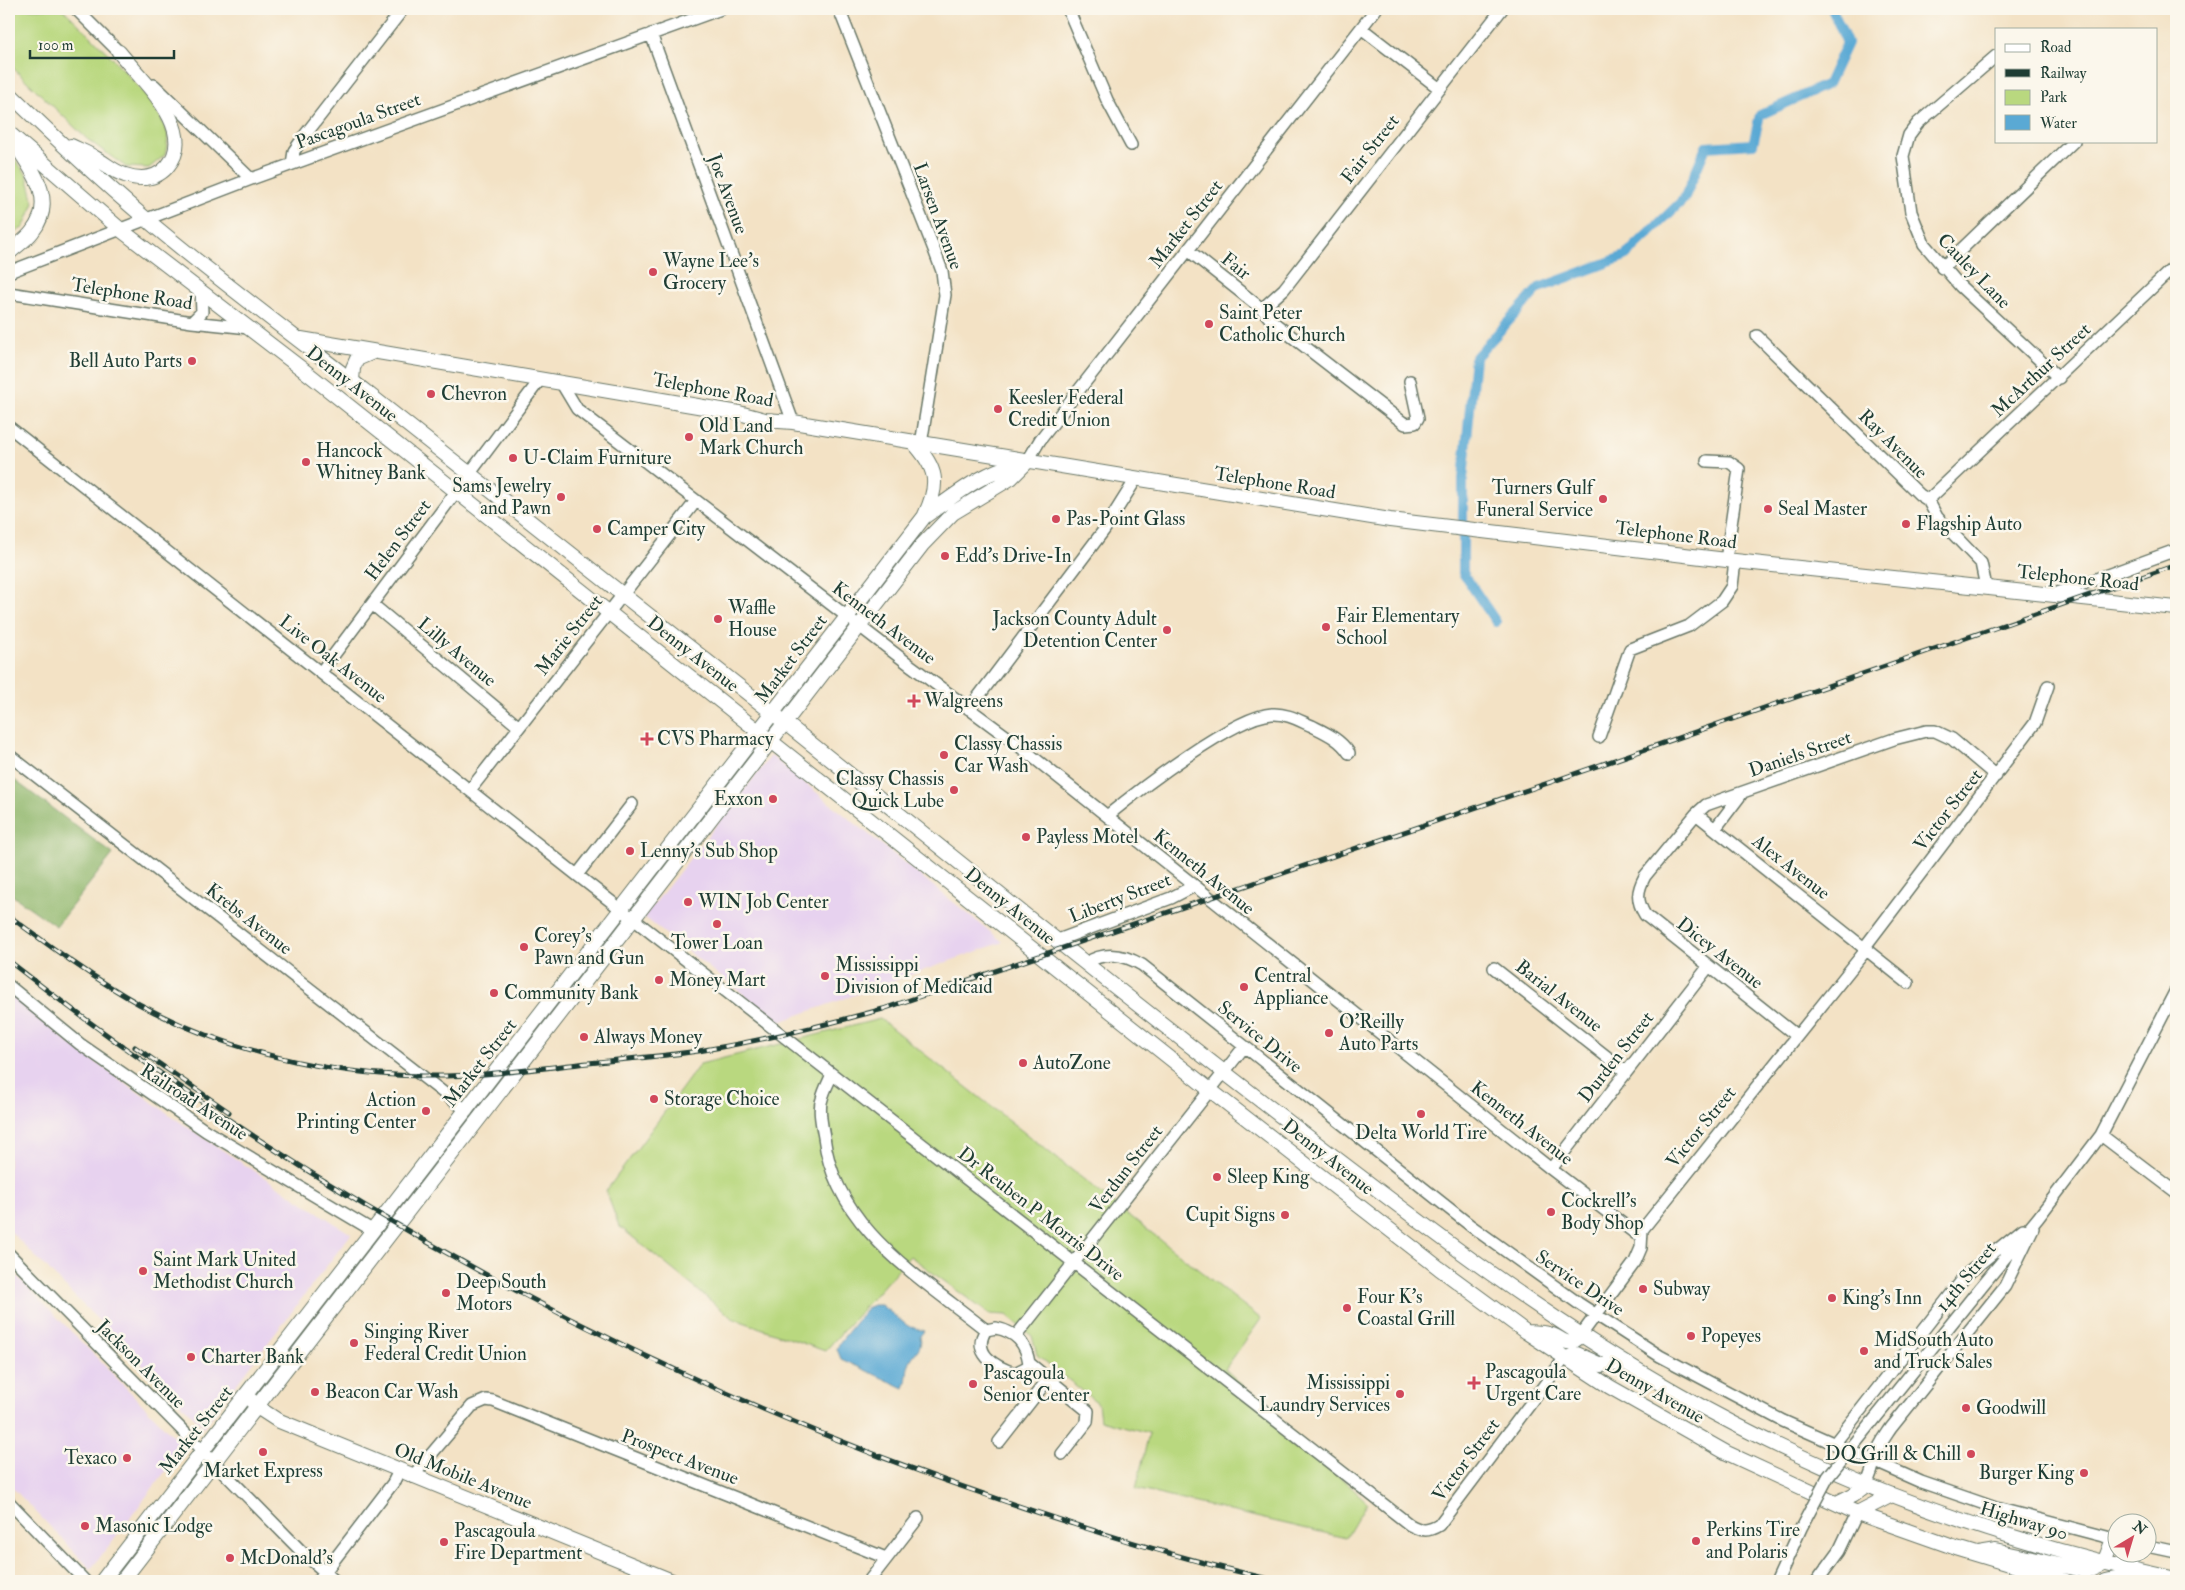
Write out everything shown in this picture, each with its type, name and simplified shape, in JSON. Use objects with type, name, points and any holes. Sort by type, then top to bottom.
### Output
[{"type":"main road","points":[[55,138],[96,158],[122,174],[138,179],[151,178],[157,175],[172,161],[177,148],[177,133],[170,115],[119,52]]},
{"type":"main road","name":"Denny Avenue","points":[[9,93],[55,138],[147,220],[785,723],[1224,1073],[1454,1248],[1581,1335],[1626,1363],[1736,1425],[1866,1485]]},
{"type":"main road","points":[[9,134],[34,172],[42,189],[44,200],[39,223],[31,234],[12,248]]},
{"type":"main road","name":"Denny Avenue","points":[[9,134],[122,230],[250,328],[772,740],[1210,1090],[1439,1268],[1564,1359],[1656,1415],[1727,1453],[1858,1513],[1974,1554],[2065,1581]]},
{"type":"main road","name":"Telephone Road","points":[[298,339],[539,381],[739,413],[765,420],[792,422],[1390,520],[1730,560],[2176,608]]},
{"type":"main road","points":[[352,381],[353,368],[357,359],[374,352]]},
{"type":"main road","points":[[917,443],[933,469],[935,482],[932,499],[924,518]]},
{"type":"main road","name":"Market Street","points":[[102,1581],[349,1264],[372,1230],[623,910],[924,518],[983,477],[1002,467],[1027,462]]},
{"type":"main road","name":"Market Street","points":[[122,1581],[635,919],[859,626],[942,522],[1012,478],[1027,462]]},
{"type":"main road","points":[[1526,1332],[1550,1334],[1562,1341],[1570,1342],[1576,1341],[1581,1335]]},
{"type":"main road","points":[[1564,1359],[1577,1354],[1601,1366],[1626,1363]]},
{"type":"main road","name":"Old Mobile Avenue","points":[[247,1395],[257,1407],[276,1420],[672,1581]]},
{"type":"main road","points":[[1837,1503],[1853,1496],[1866,1485]]},
{"type":"main road","name":"Highway 90","points":[[1866,1485],[1890,1496],[2011,1538],[2104,1563],[2176,1579]]},
{"type":"main road","points":[[1858,1513],[1890,1496]]},
{"type":"main road","points":[[1974,1554],[1996,1551],[2086,1572],[2104,1563],[2108,1554]]},
{"type":"main road","points":[[2106,1581],[2114,1578],[2134,1581]]},
{"type":"street","points":[[76,9],[251,179]]},
{"type":"street","points":[[292,164],[294,151],[304,134],[403,9]]},
{"type":"street","name":"Pascagoula Street","points":[[9,272],[251,179],[721,9]]},
{"type":"street","name":"Larsen Avenue","points":[[839,9],[933,247],[944,282],[943,317],[917,443]]},
{"type":"street","points":[[1068,9],[1107,100],[1131,146]]},
{"type":"street","name":"Market Street","points":[[1027,462],[1040,440],[1376,9]]},
{"type":"street","name":"Fair Street","points":[[1262,309],[1284,289],[1502,9]]},
{"type":"street","points":[[1361,28],[1440,89]]},
{"type":"street","name":"Joe Avenue","points":[[651,34],[792,422]]},
{"type":"street","name":"Cauley Lane","points":[[1995,57],[1918,123],[1904,147],[1904,172],[1917,232],[1931,256],[2059,378]]},
{"type":"street","points":[[1942,268],[2073,142]]},
{"type":"street","name":"Fair","points":[[1188,251],[1262,309],[1273,322],[1389,412],[1405,424],[1410,425],[1415,423],[1418,418],[1410,380]]},
{"type":"street","name":"McArthur Street","points":[[1928,500],[2059,378],[2176,265]]},
{"type":"street","points":[[192,322],[202,312],[201,291]]},
{"type":"street","name":"Telephone Road","points":[[9,293],[192,322],[250,328]]},
{"type":"street","name":"Ray Avenue","points":[[1757,336],[1920,495],[1928,500],[1937,516],[1982,562],[1986,587]]},
{"type":"street","name":"Helen Street","points":[[321,672],[539,381]]},
{"type":"street","name":"Kenneth Avenue","points":[[562,384],[577,409],[847,617],[1014,742],[1551,1169],[1636,1234],[1640,1235]]},
{"type":"street","name":"Live Oak Avenue","points":[[9,428],[635,919]]},
{"type":"street","points":[[1599,737],[1630,649],[1689,626],[1722,601],[1732,586],[1730,560],[1739,469],[1730,462],[1707,461]]},
{"type":"street","points":[[969,709],[1104,530],[1136,479]]},
{"type":"street","name":"Marie Street","points":[[470,790],[696,501]]},
{"type":"street","points":[[2055,594],[2176,550]]},
{"type":"street","name":"Lilly Avenue","points":[[372,604],[520,727]]},
{"type":"street","name":"Victor Street","points":[[1581,1335],[1635,1262],[1641,1248],[1640,1235],[1658,1208],[1865,949],[2036,723],[2048,686]]},
{"type":"street","points":[[1107,816],[1179,763],[1218,738],[1262,716],[1280,714],[1291,717],[1330,735],[1349,753]]},
{"type":"street","name":"Daniels Street","points":[[1639,888],[1645,876],[1696,814],[1706,805],[1894,739],[1926,731],[1935,731],[1952,739],[1996,776]]},
{"type":"street","name":"Krebs Avenue","points":[[9,755],[467,1110]]},
{"type":"street","points":[[1715,828],[1743,792]]},
{"type":"street","points":[[577,875],[632,804]]},
{"type":"street","name":"Alex Avenue","points":[[1696,814],[1908,983]]},
{"type":"street","name":"Liberty Street","points":[[1058,940],[1171,898],[1194,886]]},
{"type":"street","name":"Dicey Avenue","points":[[1639,888],[1638,898],[1645,915],[1797,1036]]},
{"type":"street","name":"Dr Reuben P Morris Drive","points":[[635,919],[1410,1525],[1428,1530]]},
{"type":"street","name":"Service Drive","points":[[1086,963],[1108,955],[1122,956],[1133,960],[1471,1226],[1596,1315],[1660,1356],[1736,1397],[1875,1462],[1967,1499],[2108,1537]]},
{"type":"street","name":"Durden Street","points":[[1551,1169],[1709,966]]},
{"type":"street","name":"Barial Avenue","points":[[1494,968],[1626,1071]]},
{"type":"street","name":"Railroad Avenue","points":[[9,986],[80,1044],[198,1126],[372,1230]]},
{"type":"street","name":"14th Street","points":[[1777,1581],[1801,1528],[1828,1477],[2038,1218],[2101,1134],[2176,990]]},
{"type":"street","name":"Verdun Street","points":[[1016,1336],[1244,1047]]},
{"type":"street","points":[[832,1074],[821,1100],[822,1124],[826,1154],[835,1183],[847,1205],[865,1229],[888,1251],[986,1330]]},
{"type":"street","points":[[2101,1134],[2176,1192]]},
{"type":"street","points":[[1834,1444],[1967,1274],[2038,1218]]},
{"type":"street","points":[[1866,1485],[1881,1443],[1890,1428],[2005,1286],[2015,1270],[2038,1218]]},
{"type":"street","name":"Jackson Avenue","points":[[9,1254],[203,1452],[321,1577],[335,1581]]},
{"type":"street","points":[[986,1330],[996,1328],[1007,1330],[1016,1336],[1025,1348],[1029,1363],[1088,1411],[1087,1422],[1062,1454]]},
{"type":"street","points":[[986,1330],[979,1345],[982,1353],[992,1362],[1014,1373],[1027,1367],[1029,1363]]},
{"type":"street","name":"Victor Street","points":[[1428,1530],[1439,1525],[1446,1517],[1564,1359]]},
{"type":"street","points":[[999,1442],[1048,1378]]},
{"type":"street","name":"Prospect Avenue","points":[[321,1577],[393,1482],[406,1474],[472,1406],[486,1400],[515,1408],[886,1558]]},
{"type":"street","points":[[9,1502],[86,1581]]},
{"type":"street","points":[[1817,1581],[1839,1552],[1858,1513]]},
{"type":"street","points":[[869,1581],[918,1518]]},
{"type":"street","points":[[2158,1548],[2176,1552]]},
{"type":"shaded area","points":[[771,756],[1003,942],[779,1022],[644,917]]},
{"type":"shaded area","points":[[9,993],[70,1044],[190,1129],[351,1234],[204,1427],[9,1230]]},
{"type":"shaded area","points":[[9,1268],[184,1447],[91,1569],[9,1484]]},
{"type":"green space","points":[[9,9],[63,9],[121,67],[149,101],[167,132],[168,141],[165,155],[149,168],[126,167],[87,139],[9,64]]},
{"type":"green space","points":[[9,152],[27,175],[34,203],[23,228],[9,234]]},
{"type":"green space","points":[[9,776],[113,854],[56,926],[9,893]]},
{"type":"green space","points":[[880,1019],[1261,1319],[1225,1369],[1367,1502],[1346,1538],[1136,1489],[1149,1433],[1100,1420],[1098,1403],[1037,1355],[1032,1336],[1007,1315],[989,1314],[910,1256],[825,1351],[732,1318],[619,1226],[606,1191],[700,1064]]},
{"type":"water","points":[[873,1305],[881,1305],[908,1326],[924,1331],[920,1336],[919,1348],[909,1364],[904,1388],[841,1359],[837,1349],[840,1342],[867,1308]]},
{"type":"waterway","points":[[1496,622],[1463,573],[1463,479],[1475,358],[1539,288],[1625,256],[1684,199],[1706,147],[1753,144],[1760,115],[1828,84],[1847,43],[1832,9]]},
{"type":"railway","points":[[9,916],[105,984],[171,1020],[205,1035],[240,1047],[313,1065],[387,1075],[464,1075],[700,1051],[779,1035],[883,1009],[1554,781],[2176,565]]},
{"type":"railway","points":[[9,961],[123,1047],[241,1128],[362,1204],[486,1275],[613,1340],[743,1400],[875,1455],[1109,1536],[1210,1565],[1278,1581]]},
{"type":"railway","points":[[135,1047],[229,1112]]},
{"type":"place","name":"Wayne Lee's Grocery","points":[[653,272]]},
{"type":"place","name":"Saint Peter Catholic Church","points":[[1209,324]]},
{"type":"place","name":"Bell Auto Parts","points":[[192,361]]},
{"type":"place","name":"Chevron","points":[[431,394]]},
{"type":"place","name":"Keesler Federal Credit Union","points":[[998,409]]},
{"type":"place","name":"Old Land Mark Church","points":[[689,437]]},
{"type":"place","name":"U-Claim Furniture","points":[[513,458]]},
{"type":"place","name":"Hancock Whitney Bank","points":[[306,462]]},
{"type":"place","name":"Sams Jewelry and Pawn","points":[[561,497]]},
{"type":"place","name":"Turners Gulf Funeral Service","points":[[1603,499]]},
{"type":"place","name":"Seal Master","points":[[1768,509]]},
{"type":"place","name":"Pas-Point Glass","points":[[1056,519]]},
{"type":"place","name":"Flagship Auto","points":[[1906,524]]},
{"type":"place","name":"Camper City","points":[[597,529]]},
{"type":"place","name":"Edd's Drive-In","points":[[945,556]]},
{"type":"place","name":"Waffle House","points":[[718,619]]},
{"type":"place","name":"Fair Elementary School","points":[[1326,627]]},
{"type":"place","name":"Jackson County Adult Detention Center","points":[[1167,630]]},
{"type":"place","name":"Walgreens","points":[[914,701]]},
{"type":"place","name":"CVS Pharmacy","points":[[647,739]]},
{"type":"place","name":"Classy Chassis Car Wash","points":[[944,755]]},
{"type":"place","name":"Classy Chassis Quick Lube","points":[[954,790]]},
{"type":"place","name":"Exxon","points":[[773,799]]},
{"type":"place","name":"Payless Motel","points":[[1026,837]]},
{"type":"place","name":"Lenny's Sub Shop","points":[[630,851]]},
{"type":"place","name":"WIN Job Center","points":[[688,902]]},
{"type":"place","name":"Tower Loan","points":[[717,924]]},
{"type":"place","name":"Corey's Pawn and Gun","points":[[524,947]]},
{"type":"place","name":"Mississippi Division of Medicaid","points":[[825,976]]},
{"type":"place","name":"Money Mart","points":[[659,980]]},
{"type":"place","name":"Central Appliance","points":[[1244,987]]},
{"type":"place","name":"Community Bank","points":[[494,993]]},
{"type":"place","name":"O'Reilly Auto Parts","points":[[1329,1033]]},
{"type":"place","name":"Always Money","points":[[584,1037]]},
{"type":"place","name":"AutoZone","points":[[1023,1063]]},
{"type":"place","name":"Storage Choice","points":[[654,1099]]},
{"type":"place","name":"Action Printing Center","points":[[426,1111]]},
{"type":"place","name":"Delta World Tire","points":[[1421,1114]]},
{"type":"place","name":"Sleep King","points":[[1217,1177]]},
{"type":"place","name":"Cockrell's Body Shop","points":[[1551,1212]]},
{"type":"place","name":"Cupit Signs","points":[[1285,1215]]},
{"type":"place","name":"Saint Mark United Methodist Church","points":[[143,1271]]},
{"type":"place","name":"Subway","points":[[1643,1289]]},
{"type":"place","name":"Deep South Motors","points":[[446,1293]]},
{"type":"place","name":"King's Inn","points":[[1832,1298]]},
{"type":"place","name":"Four K's Coastal Grill","points":[[1347,1308]]},
{"type":"place","name":"Popeyes","points":[[1691,1336]]},
{"type":"place","name":"Singing River Federal Credit Union","points":[[354,1343]]},
{"type":"place","name":"MidSouth Auto and Truck Sales","points":[[1864,1351]]},
{"type":"place","name":"Charter Bank","points":[[191,1357]]},
{"type":"place","name":"Pascagoula Urgent Care","points":[[1474,1383]]},
{"type":"place","name":"Pascagoula Senior Center","points":[[973,1384]]},
{"type":"place","name":"Beacon Car Wash","points":[[315,1392]]},
{"type":"place","name":"Mississippi Laundry Services","points":[[1400,1394]]},
{"type":"place","name":"Goodwill","points":[[1966,1408]]},
{"type":"place","name":"Market Express","points":[[263,1452]]},
{"type":"place","name":"DQ Grill & Chill","points":[[1971,1454]]},
{"type":"place","name":"Texaco","points":[[127,1458]]},
{"type":"place","name":"Burger King","points":[[2084,1473]]},
{"type":"place","name":"Masonic Lodge","points":[[85,1526]]},
{"type":"place","name":"Perkins Tire and Polaris","points":[[1696,1541]]},
{"type":"place","name":"Pascagoula Fire Department","points":[[444,1542]]},
{"type":"place","name":"McDonald's","points":[[230,1558]]}]
